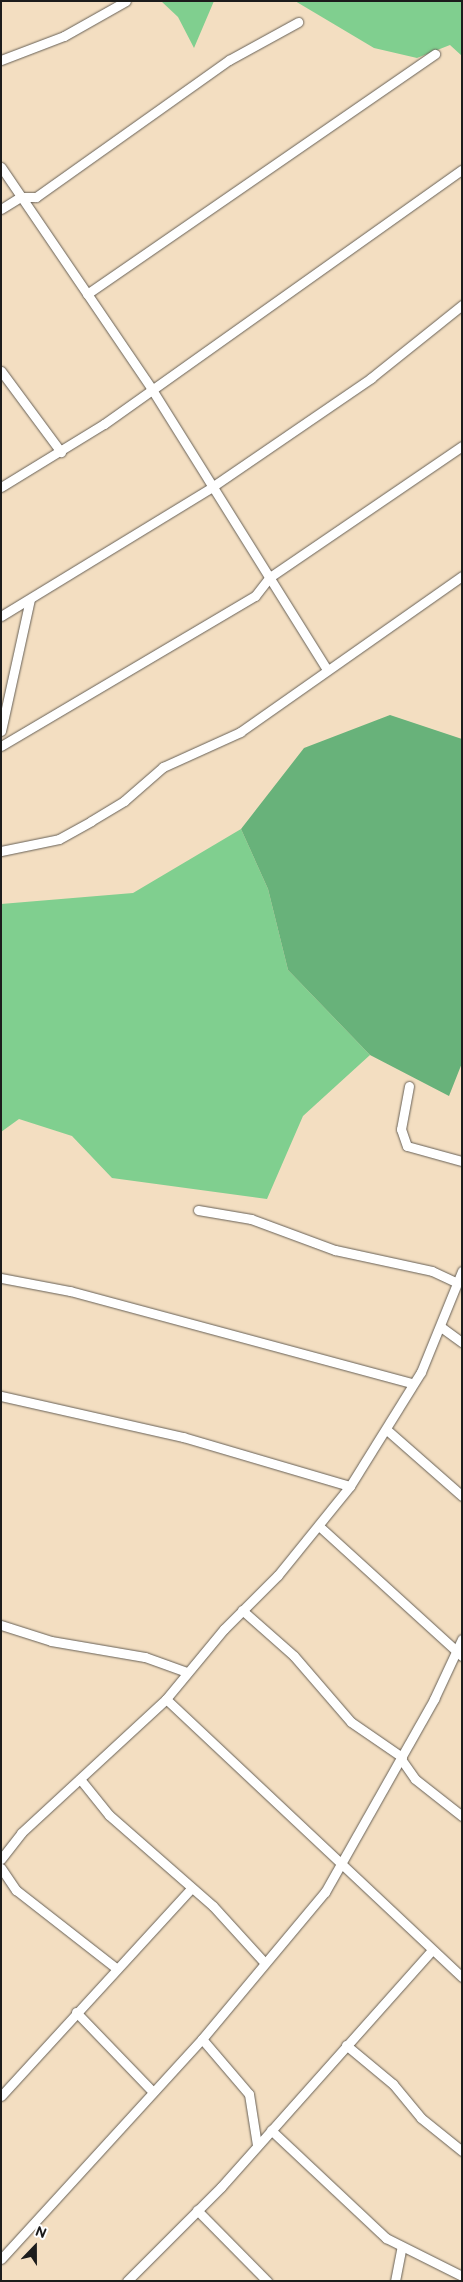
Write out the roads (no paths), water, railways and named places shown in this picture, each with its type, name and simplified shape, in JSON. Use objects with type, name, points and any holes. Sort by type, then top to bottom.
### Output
[{"type":"street","points":[[1,60],[64,36],[126,1]]},
{"type":"street","points":[[1,209],[20,197],[36,197],[229,60],[298,22]]},
{"type":"street","points":[[87,294],[435,54]]},
{"type":"street","points":[[1,167],[151,388],[326,668]]},
{"type":"street","points":[[1,487],[61,452],[462,170]]},
{"type":"street","points":[[1,616],[212,487],[371,378],[462,305]]},
{"type":"street","points":[[1,371],[61,452]]},
{"type":"street","points":[[1,746],[255,596],[270,577],[462,446]]},
{"type":"street","points":[[1,851],[59,839],[124,800],[163,767],[240,732],[326,668],[393,628],[462,576]]},
{"type":"street","points":[[1,730],[30,599]]},
{"type":"street","points":[[409,1086],[401,1129],[407,1146],[462,1161]]},
{"type":"street","points":[[198,1210],[251,1219],[335,1250],[432,1271],[456,1282]]},
{"type":"street","points":[[1,1859],[21,1833],[166,1699],[187,1672],[318,1526],[350,1486],[387,1430],[412,1384],[441,1327],[456,1282],[462,1271]]},
{"type":"street","points":[[1,1278],[70,1291],[412,1384]]},
{"type":"street","points":[[441,1327],[462,1342]]},
{"type":"street","points":[[1,1396],[183,1437],[350,1486]]},
{"type":"street","points":[[387,1430],[462,1496]]},
{"type":"street","points":[[318,1526],[459,1653]]},
{"type":"street","points":[[242,1610],[294,1656],[352,1722],[402,1758],[415,1779],[462,1816]]},
{"type":"street","points":[[1,1625],[50,1641],[145,1657],[187,1672]]},
{"type":"street","points":[[1,2259],[202,2039],[264,1961],[320,1898],[402,1758],[459,1653],[462,1639]]},
{"type":"street","points":[[166,1699],[200,1735],[343,1861],[432,1950],[462,1977]]},
{"type":"street","points":[[80,1779],[109,1815],[243,1936],[264,1961]]},
{"type":"street","points":[[1,1868],[26,1899],[117,1968]]},
{"type":"street","points":[[1,2096],[76,2012],[191,1889]]},
{"type":"street","points":[[127,2281],[257,2146],[432,1950]]},
{"type":"street","points":[[76,2012],[153,2092]]},
{"type":"street","points":[[202,2039],[248,2094],[257,2146]]},
{"type":"street","points":[[346,2046],[393,2084],[421,2118],[462,2151]]},
{"type":"street","points":[[271,2130],[400,2249],[462,2276]]},
{"type":"street","points":[[197,2210],[267,2281]]},
{"type":"street","points":[[395,2281],[400,2249]]}]
